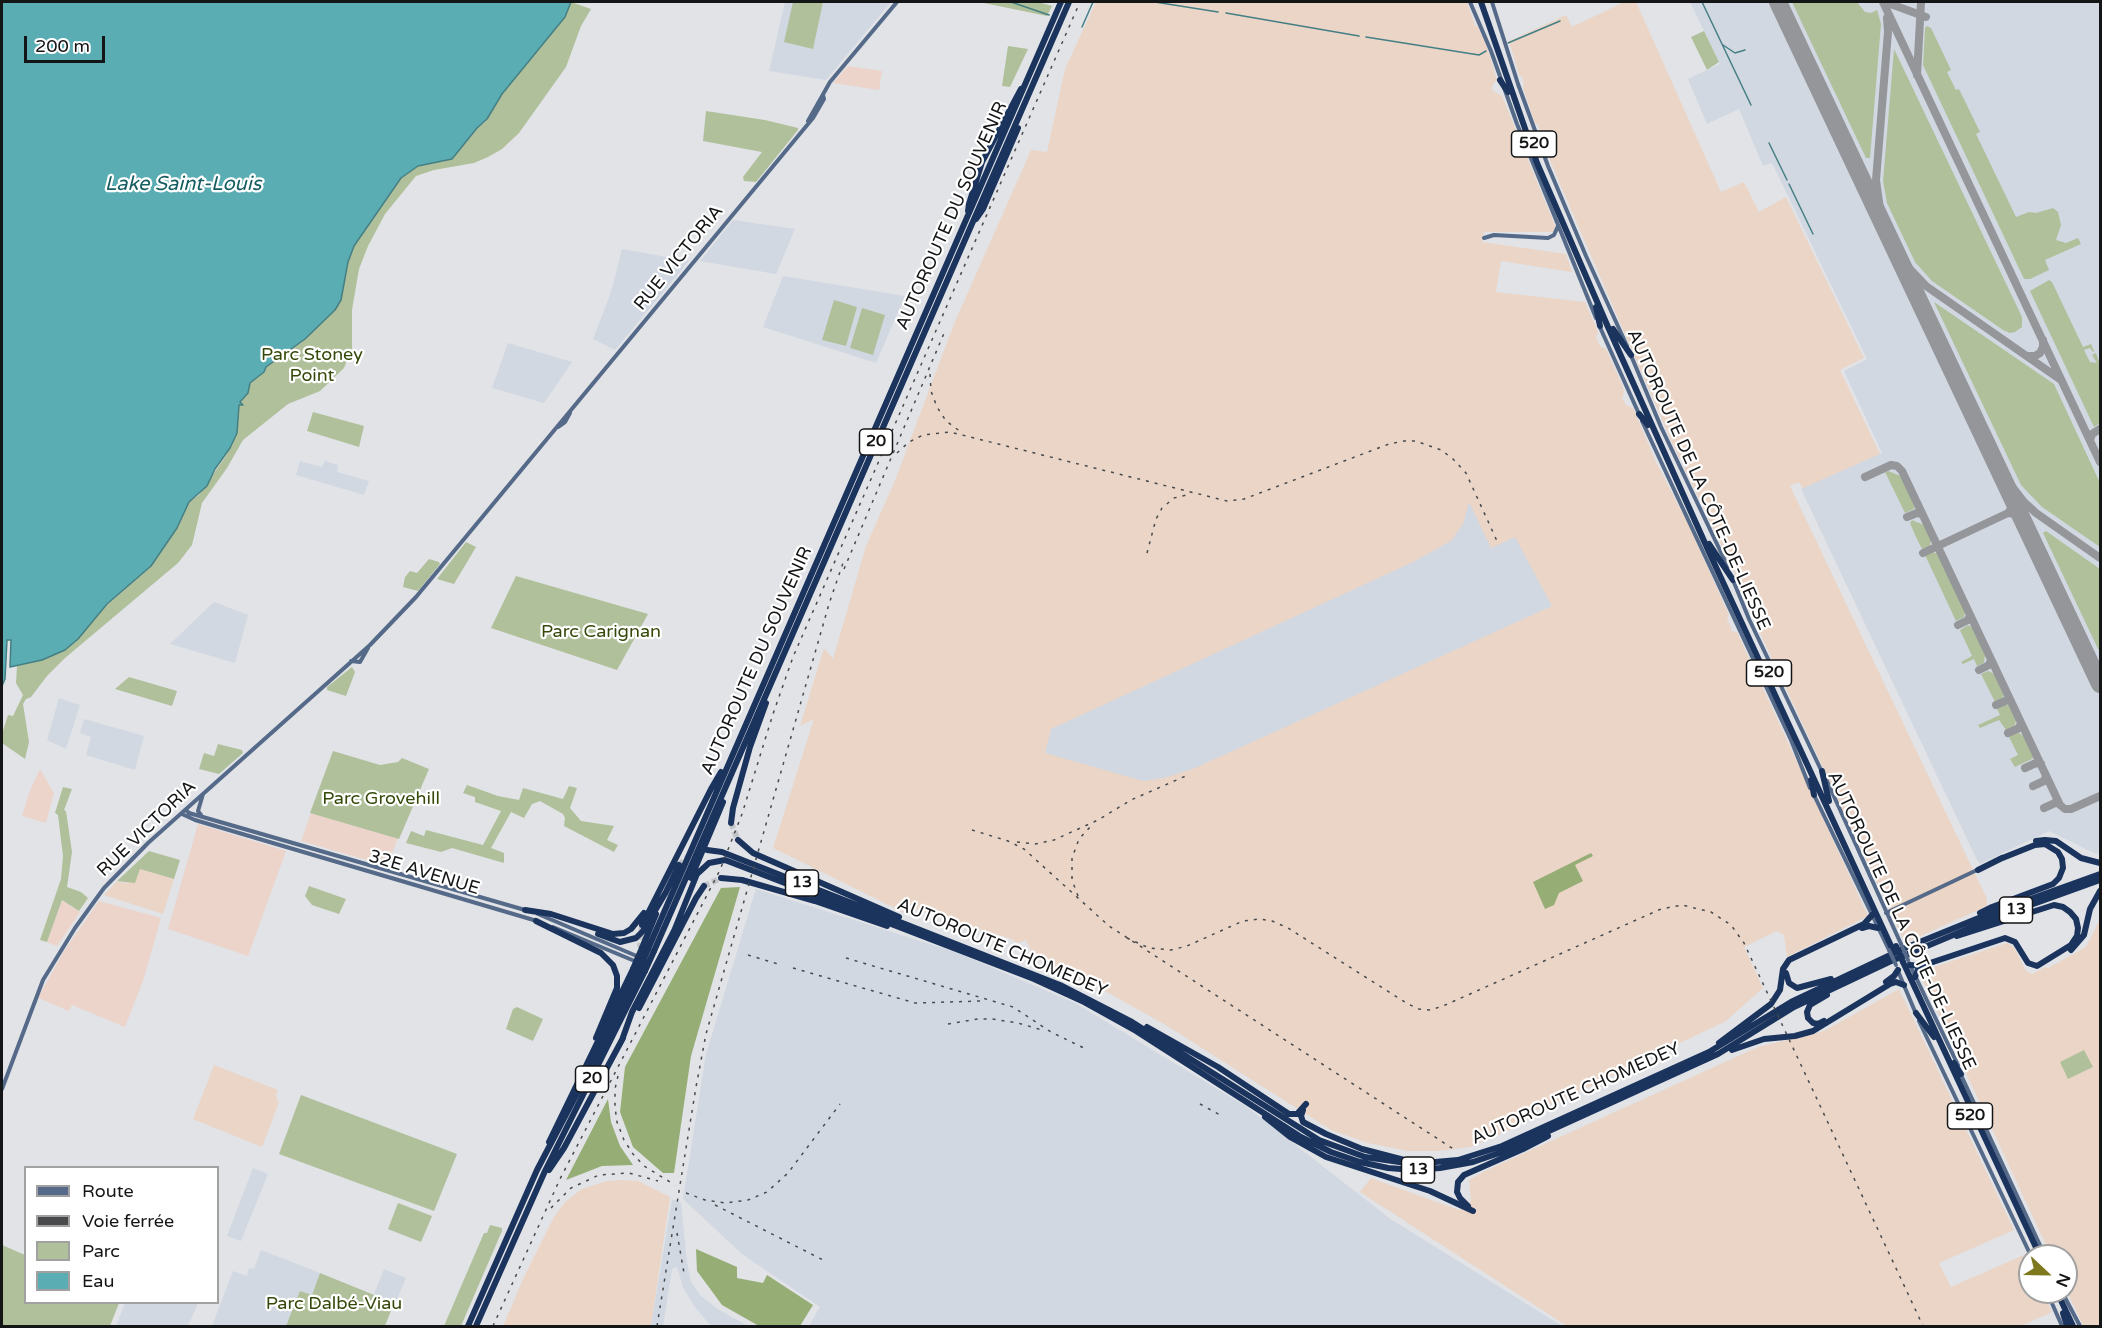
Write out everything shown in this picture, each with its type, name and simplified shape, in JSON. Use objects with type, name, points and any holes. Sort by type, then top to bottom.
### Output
[{"type":"highway","name":"AUTOROUTE DU SOUVENIR","points":[[734,759],[772,680],[969,229],[1061,2]]},
{"type":"highway","name":"AUTOROUTE DU SOUVENIR","points":[[1035,70],[1069,2]]},
{"type":"highway","name":"AUTOROUTE DE LA CÔTE-DE-LIESSE","points":[[1486,2],[1518,112],[1571,239],[1805,759],[1944,1051],[1993,1161]]},
{"type":"highway","name":"AUTOROUTE DE LA CÔTE-DE-LIESSE","points":[[1486,2],[1531,136],[1571,239]]},
{"type":"highway","points":[[968,217],[969,204],[984,158],[1035,70]]},
{"type":"highway","points":[[969,229],[985,205],[1027,107],[1035,70]]},
{"type":"highway","points":[[1500,80],[1518,112]]},
{"type":"highway","name":"AUTOROUTE DU SOUVENIR","points":[[468,1326],[537,1170],[639,970],[652,957],[734,759],[968,217],[997,160]]},
{"type":"highway","name":"AUTOROUTE DE LA CÔTE-DE-LIESSE","points":[[1576,250],[1659,444],[1670,462]]},
{"type":"highway","points":[[1592,291],[1600,326]]},
{"type":"highway","points":[[1613,329],[1631,355]]},
{"type":"highway","points":[[1639,414],[1659,444]]},
{"type":"highway","name":"AUTOROUTE DE LA CÔTE-DE-LIESSE","points":[[1675,474],[1829,801],[1894,947]]},
{"type":"highway","points":[[1709,544],[1733,580]]},
{"type":"highway","points":[[732,823],[732,812],[750,747],[772,680]]},
{"type":"highway","points":[[642,925],[711,789],[734,759]]},
{"type":"highway","points":[[663,950],[683,896],[717,818],[734,759]]},
{"type":"highway","points":[[1805,759],[1814,795]]},
{"type":"highway","points":[[1822,771],[1829,801]]},
{"type":"highway","points":[[738,840],[753,853],[954,945]]},
{"type":"highway","points":[[1978,870],[2031,843],[2047,840],[2061,843],[2085,860],[2100,863]]},
{"type":"highway","points":[[1951,929],[1992,907],[2053,884],[2060,877],[2063,868],[2063,861],[2058,852],[2052,846],[2043,844],[2000,859]]},
{"type":"highway","points":[[707,850],[717,851],[736,860]]},
{"type":"highway","points":[[652,957],[663,950],[674,931],[700,870],[718,860],[736,860]]},
{"type":"highway","name":"AUTOROUTE CHOMEDEY","points":[[736,860],[954,945],[1049,986],[1106,1014],[1305,1139],[1331,1152],[1371,1165],[1414,1170],[1455,1166],[1485,1159],[1709,1058],[1741,1041],[1788,1010],[1850,980],[1999,916],[2100,880]]},
{"type":"highway","points":[[555,915],[615,941],[628,942],[642,933],[679,865]]},
{"type":"highway","name":"AUTOROUTE CHOMEDEY","points":[[954,945],[1040,975],[1109,1008],[1319,1140],[1343,1151],[1371,1159],[1420,1164],[1464,1158],[1497,1148],[1730,1041],[1787,1004],[1857,970],[1951,929],[2100,874]]},
{"type":"highway","points":[[722,878],[737,878],[954,945]]},
{"type":"highway","points":[[538,1185],[564,1148],[696,898],[705,886]]},
{"type":"highway","points":[[2048,960],[2070,951],[2079,942],[2086,930],[2091,906],[2100,891]]},
{"type":"highway","points":[[622,1040],[652,957],[666,892]]},
{"type":"highway","points":[[525,910],[555,915],[606,933],[620,934],[636,924],[654,898]]},
{"type":"highway","points":[[1850,980],[1810,1005],[1807,1014],[1810,1021],[1816,1024],[1821,1023],[1892,978],[1902,964],[1922,966],[2005,938],[2015,942],[2030,965],[2037,966],[2071,945],[2078,933],[2078,924],[2068,910],[2060,906],[2047,906],[1981,930],[1932,943]]},
{"type":"highway","points":[[1695,1058],[1770,1006],[1779,993],[1783,969],[1789,960],[1864,924],[1872,915]]},
{"type":"highway","points":[[536,921],[603,954],[616,973],[615,994],[581,1075]]},
{"type":"highway","points":[[1857,970],[1801,988],[1790,984],[1785,974],[1787,967],[1793,961],[1867,926],[1878,928]]},
{"type":"highway","name":"AUTOROUTE DE LA CÔTE-DE-LIESSE","points":[[1902,964],[1934,1037],[2032,1244]]},
{"type":"highway","points":[[1915,977],[1922,966]]},
{"type":"highway","name":"AUTOROUTE DU SOUVENIR","points":[[476,1326],[538,1185],[639,970]]},
{"type":"highway","points":[[537,1170],[555,1125],[639,970]]},
{"type":"highway","points":[[1709,1058],[1757,1041],[1810,1032],[1890,984],[1896,982],[1904,985]]},
{"type":"highway","points":[[1109,1008],[1218,1067],[1291,1114],[1298,1113],[1306,1104],[1301,1115],[1302,1121],[1326,1134],[1362,1149],[1420,1164]]},
{"type":"highway","points":[[1916,1013],[1934,1037]]},
{"type":"highway","points":[[1944,1051],[1961,1074]]},
{"type":"highway","points":[[1254,1107],[1276,1128],[1322,1155],[1431,1191],[1473,1211],[1461,1200],[1457,1192],[1459,1180],[1464,1175],[1527,1147],[1586,1114]]},
{"type":"highway","points":[[2059,1304],[2068,1326]]},
{"type":"highway","points":[[2061,1304],[2073,1326]]},
{"type":"main road","name":"RUE VICTORIA","points":[[2,1089],[37,992],[72,932],[115,877],[148,843],[370,645],[422,591],[557,427],[565,422],[573,409],[806,126],[819,98],[823,96],[831,82],[897,2]]},
{"type":"main road","points":[[1470,2],[1559,226],[1571,239]]},
{"type":"main road","points":[[1484,238],[1494,235],[1548,238],[1554,235],[1559,226]]},
{"type":"main road","points":[[1576,250],[1600,326],[1639,414],[1670,462]]},
{"type":"main road","points":[[1576,250],[1631,355],[1670,462]]},
{"type":"main road","points":[[1675,474],[1733,580],[1769,663],[1822,771],[1886,913],[1894,947]]},
{"type":"main road","points":[[1675,474],[1814,795],[1878,928],[1894,947]]},
{"type":"main road","name":"RUE VICTORIA","points":[[359,662],[370,645]]},
{"type":"main road","points":[[351,661],[359,662],[361,653]]},
{"type":"main road","points":[[201,816],[198,811],[203,793]]},
{"type":"main road","name":"32E AVENUE","points":[[184,812],[525,910],[652,957]]},
{"type":"main road","name":"32E AVENUE","points":[[184,812],[195,820],[652,957]]},
{"type":"main road","points":[[1886,913],[1978,870]]},
{"type":"main road","points":[[1902,964],[1915,977],[1956,1060],[1993,1161]]},
{"type":"main road","points":[[1902,964],[1904,985],[1916,1013],[1993,1161]]},
{"type":"main road","points":[[1999,1173],[2026,1244]]},
{"type":"main road","points":[[1999,1173],[2038,1244]]},
{"type":"main road","points":[[2053,1304],[2062,1326]]},
{"type":"main road","points":[[2068,1304],[2080,1326]]},
{"type":"shaded area","points":[[785,2],[891,2],[826,80],[769,71]]},
{"type":"shaded area","points":[[1096,2],[1467,2],[1475,26],[1478,27],[1487,47],[1497,80],[1492,90],[1502,96],[1555,226],[1553,232],[1484,232],[1482,242],[1566,254],[1572,272],[1501,261],[1496,292],[1585,302],[1598,332],[1596,337],[1600,346],[1606,349],[1620,380],[1624,391],[1622,398],[1626,405],[1633,408],[1656,462],[1687,522],[1729,615],[1727,618],[1732,631],[1737,632],[1868,916],[1787,957],[1784,935],[1777,931],[1744,947],[1763,988],[1726,1021],[1551,1105],[1532,1111],[1511,1129],[1471,1147],[1438,1151],[1408,1151],[1368,1143],[1331,1130],[1164,1024],[1096,986],[1034,958],[1026,940],[1018,943],[1009,938],[908,907],[903,912],[773,848],[814,719],[800,726],[824,648],[833,659],[866,546],[894,483],[954,324],[1031,150],[1047,152],[1065,69]]},
{"type":"shaded area","points":[[1624,2],[1636,2],[1721,192],[1744,182],[1759,212],[1786,197],[1864,358],[1840,370],[1880,454],[1803,489],[1799,482],[1790,486],[1987,899],[1987,906],[1905,943],[1740,590],[1735,573],[1684,468],[1689,465],[1687,458],[1680,459],[1673,445],[1557,177],[1540,136],[1538,125],[1535,123],[1523,88],[1522,77],[1519,75],[1509,41],[1566,15],[1572,27]]},
{"type":"shaded area","points":[[1690,2],[2100,2],[2100,853],[2096,854],[2049,831],[1980,864],[1977,860],[1801,489],[1882,453],[1844,371],[1867,359],[1772,163],[1763,166],[1739,109],[1707,124],[1688,79],[1720,64]]},
{"type":"shaded area","points":[[848,66],[882,71],[879,90],[833,83]]},
{"type":"shaded area","points":[[733,220],[795,229],[776,274],[700,261]]},
{"type":"shaded area","points":[[622,249],[689,261],[615,350],[593,339],[611,292]]},
{"type":"shaded area","points":[[783,276],[905,296],[876,363],[763,327]]},
{"type":"shaded area","points":[[508,343],[572,362],[544,403],[492,388]]},
{"type":"shaded area","points":[[300,461],[322,467],[325,461],[338,465],[337,472],[369,481],[364,495],[296,475]]},
{"type":"shaded area","points":[[1469,502],[1491,548],[1515,537],[1552,606],[1195,768],[1164,778],[1143,781],[1045,753],[1051,729],[1413,562],[1451,541],[1463,524]]},
{"type":"shaded area","points":[[214,602],[248,615],[235,663],[170,644]]},
{"type":"shaded area","points":[[59,698],[80,705],[66,749],[47,740]]},
{"type":"shaded area","points":[[84,719],[144,736],[135,770],[86,755],[91,737],[80,733]]},
{"type":"shaded area","points":[[40,769],[54,793],[46,823],[22,816]]},
{"type":"shaded area","points":[[311,813],[398,838],[387,866],[301,841]]},
{"type":"shaded area","points":[[198,824],[286,851],[248,956],[168,929]]},
{"type":"shaded area","points":[[140,869],[174,879],[163,914],[104,895],[117,881],[126,883]]},
{"type":"shaded area","points":[[756,889],[958,953],[1075,1003],[1247,1107],[1389,1218],[1562,1326],[809,1326],[820,1307],[742,1254],[683,1199],[706,1054]]},
{"type":"shaded area","points":[[62,900],[80,912],[57,946],[47,942]]},
{"type":"shaded area","points":[[99,901],[161,918],[143,981],[125,1027],[72,1005],[69,1011],[38,998],[64,951]]},
{"type":"shaded area","points":[[2100,919],[2100,1326],[2083,1326],[2073,1304],[2078,1304],[2078,1244],[2045,1244],[1921,976],[1923,972],[1937,966],[2007,943],[2014,947],[2026,971],[2032,974],[2086,947]]},
{"type":"shaded area","points":[[1899,989],[2014,1230],[1939,1263],[1951,1287],[2018,1258],[2018,1304],[2048,1304],[2052,1312],[2021,1326],[1567,1326],[1360,1192],[1371,1178],[1459,1210],[1471,1201],[1469,1180],[1485,1171],[1758,1047],[1824,1031]]},
{"type":"shaded area","points":[[214,1065],[278,1090],[276,1096],[279,1102],[262,1147],[193,1119]]},
{"type":"shaded area","points":[[253,1168],[268,1174],[241,1241],[227,1236]]},
{"type":"shaded area","points":[[607,1181],[638,1181],[670,1197],[651,1326],[503,1326],[554,1217],[565,1202],[582,1189]]},
{"type":"shaded area","points":[[672,1199],[681,1203],[691,1282],[701,1296],[719,1310],[748,1326],[711,1326],[694,1306],[683,1287],[677,1267],[672,1269],[663,1326],[651,1326]]},
{"type":"shaded area","points":[[261,1250],[320,1273],[312,1295],[300,1291],[286,1326],[212,1326],[233,1271],[247,1276],[249,1268],[254,1269]]},
{"type":"shaded area","points":[[384,1269],[406,1278],[396,1302],[374,1294]]},
{"type":"shaded area","points":[[124,1304],[198,1304],[188,1326],[116,1326]]},
{"type":"green space","name":"Parc Stoney Point","points":[[571,2],[591,9],[581,26],[566,67],[519,133],[502,149],[474,163],[434,170],[416,176],[385,214],[359,269],[352,310],[352,348],[344,368],[320,391],[288,404],[243,440],[227,468],[202,503],[192,545],[178,563],[65,658],[31,697],[26,699],[23,704],[29,742],[25,759],[2,743],[2,734],[8,715],[13,716],[23,695],[16,683],[17,666],[42,660],[75,641],[100,611],[151,566],[177,528],[189,502],[199,495],[227,454],[237,433],[239,404],[242,405],[240,403],[248,393],[250,383],[264,372],[266,367],[305,339],[346,277],[348,262],[354,246],[401,178],[418,166],[446,161],[485,122],[502,94],[565,17]]},
{"type":"green space","points":[[793,2],[823,2],[813,49],[784,42]]},
{"type":"green space","points":[[979,2],[1038,2],[1052,6],[1047,16]]},
{"type":"green space","points":[[1792,2],[1857,2],[1865,12],[1871,13],[1877,10],[1881,24],[1870,158],[1866,158]]},
{"type":"green space","points":[[1927,26],[1931,28],[1951,70],[1947,72],[1956,90],[1959,89],[1980,132],[1976,134],[2016,217],[2053,208],[2058,212],[2061,225],[2056,240],[2066,243],[2078,238],[2081,244],[2045,260],[2049,270],[2030,279],[2024,279],[1923,65]]},
{"type":"green space","points":[[1704,31],[1719,62],[1707,70],[1691,37]]},
{"type":"green space","points":[[1008,46],[1028,49],[1010,87],[1002,86]]},
{"type":"green space","points":[[1894,49],[2022,317],[2022,327],[2015,332],[2010,333],[2003,330],[1932,281],[1915,262],[1887,203],[1883,181]]},
{"type":"green space","points":[[706,111],[765,120],[798,128],[798,130],[756,182],[744,181],[743,177],[762,152],[703,141]]},
{"type":"green space","points":[[2049,280],[2083,347],[2091,344],[2093,352],[2090,348],[2084,350],[2090,362],[2097,363],[2092,355],[2096,353],[2100,364],[2100,423],[2094,427],[2030,291]]},
{"type":"green space","points":[[834,300],[857,307],[846,346],[822,340]]},
{"type":"green space","points":[[1934,302],[2054,384],[2100,483],[2100,547],[2042,507],[2021,485]]},
{"type":"green space","points":[[862,308],[885,315],[873,355],[850,348]]},
{"type":"green space","points":[[313,412],[364,426],[359,447],[307,431]]},
{"type":"green space","points":[[1885,472],[1901,476],[1915,505],[1914,509],[1905,513]]},
{"type":"green space","points":[[1912,520],[1924,525],[1931,540],[1930,546],[1922,549],[1910,523]]},
{"type":"green space","points":[[2046,531],[2100,569],[2100,653],[2043,533]]},
{"type":"green space","points":[[466,542],[476,547],[454,584],[437,579]]},
{"type":"green space","points":[[1933,552],[1938,554],[1965,612],[1964,617],[1956,621],[1925,555]]},
{"type":"green space","points":[[429,559],[440,564],[418,591],[403,587],[405,577],[410,571],[417,573]]},
{"type":"green space","name":"Parc Carignan","points":[[516,576],[648,614],[617,670],[491,628]]},
{"type":"green space","points":[[1968,625],[1973,628],[1985,655],[1984,663],[1977,666],[1974,659],[1963,664],[1961,662],[1972,656],[1960,630]]},
{"type":"green space","points":[[352,667],[355,672],[346,696],[327,690],[327,687]]},
{"type":"green space","points":[[1988,671],[1995,674],[2004,696],[1996,704],[1981,674]]},
{"type":"green space","points":[[129,677],[177,691],[172,706],[115,689]]},
{"type":"green space","points":[[2003,704],[2010,706],[2016,720],[2015,725],[2006,730],[1999,720],[1980,728],[1978,725],[2000,715],[1996,707]]},
{"type":"green space","points":[[2018,732],[2024,737],[2034,758],[2015,767],[2010,759],[2018,755],[2009,737]]},
{"type":"green space","points":[[218,744],[242,750],[243,753],[219,774],[199,769],[204,753],[214,756]]},
{"type":"green space","name":"Parc Grovehill","points":[[333,751],[380,765],[398,762],[402,758],[429,769],[399,839],[310,813]]},
{"type":"green space","points":[[467,785],[498,796],[519,800],[523,788],[563,799],[569,786],[577,788],[570,808],[581,821],[614,826],[607,840],[618,845],[614,852],[564,826],[563,814],[540,801],[532,804],[524,818],[511,812],[491,848],[504,853],[504,863],[452,848],[441,852],[406,843],[411,831],[424,836],[426,830],[483,845],[501,811],[475,802],[475,797],[463,793]]},
{"type":"green space","points":[[63,787],[72,789],[64,810],[72,852],[67,887],[81,892],[88,898],[79,911],[62,900],[47,942],[40,940],[61,879],[63,856],[58,815],[55,813]]},
{"type":"green space","points":[[149,851],[180,860],[174,879],[140,869],[135,883],[117,881]]},
{"type":"green space","points":[[1591,853],[1593,856],[1575,865],[1583,881],[1559,893],[1554,905],[1545,909],[1533,882]]},
{"type":"green space","points":[[309,886],[346,899],[339,914],[312,905],[305,896]]},
{"type":"green space","points":[[740,887],[691,1056],[674,1173],[663,1173],[633,1147],[620,1112],[625,1067],[721,888]]},
{"type":"green space","points":[[517,1007],[543,1019],[533,1041],[506,1029],[513,1009]]},
{"type":"green space","points":[[2084,1050],[2093,1067],[2068,1079],[2060,1062]]},
{"type":"green space","points":[[301,1095],[457,1154],[434,1211],[279,1154]]},
{"type":"green space","points":[[608,1099],[611,1122],[620,1146],[633,1165],[602,1166],[566,1180]]},
{"type":"green space","points":[[398,1203],[432,1216],[421,1242],[388,1229]]},
{"type":"green space","points":[[490,1225],[502,1228],[502,1231],[461,1326],[444,1326],[484,1233],[487,1233]]},
{"type":"green space","points":[[2,1245],[24,1255],[24,1304],[119,1304],[110,1326],[2,1326]]},
{"type":"green space","points":[[696,1249],[737,1267],[737,1278],[763,1283],[767,1275],[813,1305],[800,1326],[759,1326],[722,1305],[697,1271]]},
{"type":"green space","name":"Parc Dalbé-Viau","points":[[320,1273],[394,1303],[385,1326],[286,1326],[300,1291],[312,1295]]},
{"type":"water","name":"Lake Saint-Louis","points":[[2,2],[571,2],[565,17],[502,94],[487,119],[452,159],[418,166],[401,178],[354,246],[348,262],[341,300],[335,310],[305,339],[266,367],[264,372],[250,383],[248,393],[240,402],[243,405],[239,405],[237,433],[230,448],[215,469],[207,486],[189,502],[177,528],[151,566],[107,604],[78,639],[65,650],[42,660],[10,667],[11,640],[7,640],[5,679],[2,686]]},
{"type":"waterway","points":[[1011,2],[1049,15]]},
{"type":"waterway","points":[[1082,27],[1093,2]]},
{"type":"waterway","points":[[1155,2],[1218,12]]},
{"type":"waterway","points":[[1702,2],[1751,105]]},
{"type":"waterway","points":[[1226,13],[1359,36]]},
{"type":"waterway","points":[[1508,43],[1560,21]]},
{"type":"waterway","points":[[1366,37],[1479,55],[1486,51]]},
{"type":"waterway","points":[[1723,45],[1735,53],[1745,50]]},
{"type":"waterway","points":[[1769,143],[1787,180]]},
{"type":"waterway","points":[[1789,184],[1813,234]]},
{"type":"taxiway","points":[[1883,2],[2100,462]]},
{"type":"taxiway","points":[[1885,2],[1926,17]]},
{"type":"taxiway","points":[[1917,75],[1921,2]]},
{"type":"taxiway","points":[[1887,18],[1888,32],[1876,180],[1880,209],[1891,239],[1908,267],[1926,286],[2061,380]]},
{"type":"taxiway","points":[[2027,356],[2040,353],[2043,340]]},
{"type":"taxiway","points":[[2090,440],[2092,434],[2100,429]]},
{"type":"taxiway","points":[[1984,439],[2003,475],[2024,502],[2100,558]]},
{"type":"taxiway","points":[[1865,477],[1891,465],[1897,466],[1902,471],[2060,805],[2065,809],[2071,809],[2100,796]]},
{"type":"taxiway","points":[[1923,553],[2008,513],[2013,506],[2012,498]]},
{"type":"taxiway","points":[[1907,517],[1917,513],[1922,514]]},
{"type":"taxiway","points":[[2008,513],[2016,514],[2023,520]]},
{"type":"taxiway","points":[[1958,625],[1968,620],[1970,615]]},
{"type":"taxiway","points":[[1979,670],[1989,665],[1991,660]]},
{"type":"taxiway","points":[[1996,705],[2010,699]]},
{"type":"taxiway","points":[[2008,733],[2019,728],[2021,723]]},
{"type":"taxiway","points":[[2025,768],[2036,763],[2041,764]]},
{"type":"taxiway","points":[[2033,786],[2044,781],[2046,776]]},
{"type":"taxiway","points":[[2044,808],[2055,803],[2057,799]]},
{"type":"runway","points":[[1778,2],[2100,684]]},
{"type":"tunnel","points":[[731,823],[738,840]]},
{"type":"tunnel","points":[[679,865],[689,856],[701,851]]},
{"type":"tunnel","points":[[704,886],[721,878]]},
{"type":"tunnel","points":[[642,925],[640,945],[654,958]]},
{"type":"railway","points":[[493,1326],[560,1179],[720,870],[742,814],[793,657],[1080,2]]},
{"type":"railway","points":[[844,569],[945,331]]},
{"type":"railway","points":[[930,374],[931,391],[937,407],[946,421],[961,432]]},
{"type":"railway","points":[[897,453],[909,442],[923,435],[950,432],[1227,501],[1244,499],[1389,444],[1416,441],[1441,450],[1466,473],[1497,541]]},
{"type":"railway","points":[[1147,553],[1156,519],[1162,508],[1174,498],[1191,494]]},
{"type":"railway","points":[[657,1326],[706,1034],[829,604],[844,560]]},
{"type":"railway","points":[[1017,842],[1035,844],[1054,840],[1098,820],[1131,800],[1188,775]]},
{"type":"railway","points":[[1078,896],[1072,880],[1072,858],[1079,839],[1091,826]]},
{"type":"railway","points":[[972,830],[1008,841],[1024,849],[1109,926],[1455,1150]]},
{"type":"railway","points":[[1127,938],[1149,948],[1171,950],[1187,946],[1243,921],[1259,919],[1272,921],[1288,928],[1408,1004],[1419,1009],[1430,1010],[1661,909],[1682,905],[1711,912],[1731,925],[1744,943],[1923,1326]]},
{"type":"railway","points":[[748,955],[778,964]]},
{"type":"railway","points":[[846,958],[1013,1007],[1051,1032],[1088,1050]]},
{"type":"railway","points":[[793,968],[915,1003],[981,1001]]},
{"type":"railway","points":[[948,1024],[992,1019],[1042,1030]]},
{"type":"railway","points":[[618,1076],[615,1107],[617,1122],[624,1140],[644,1166],[675,1185]]},
{"type":"railway","points":[[686,1193],[705,1200],[726,1203],[748,1200],[767,1192],[788,1173],[840,1104]]},
{"type":"railway","points":[[1200,1104],[1222,1116]]},
{"type":"railway","points":[[551,1208],[571,1188],[599,1175],[629,1173],[658,1181]]},
{"type":"railway","points":[[715,1205],[827,1262]]},
{"type":"railway","points":[[677,1233],[684,1273]]}]
